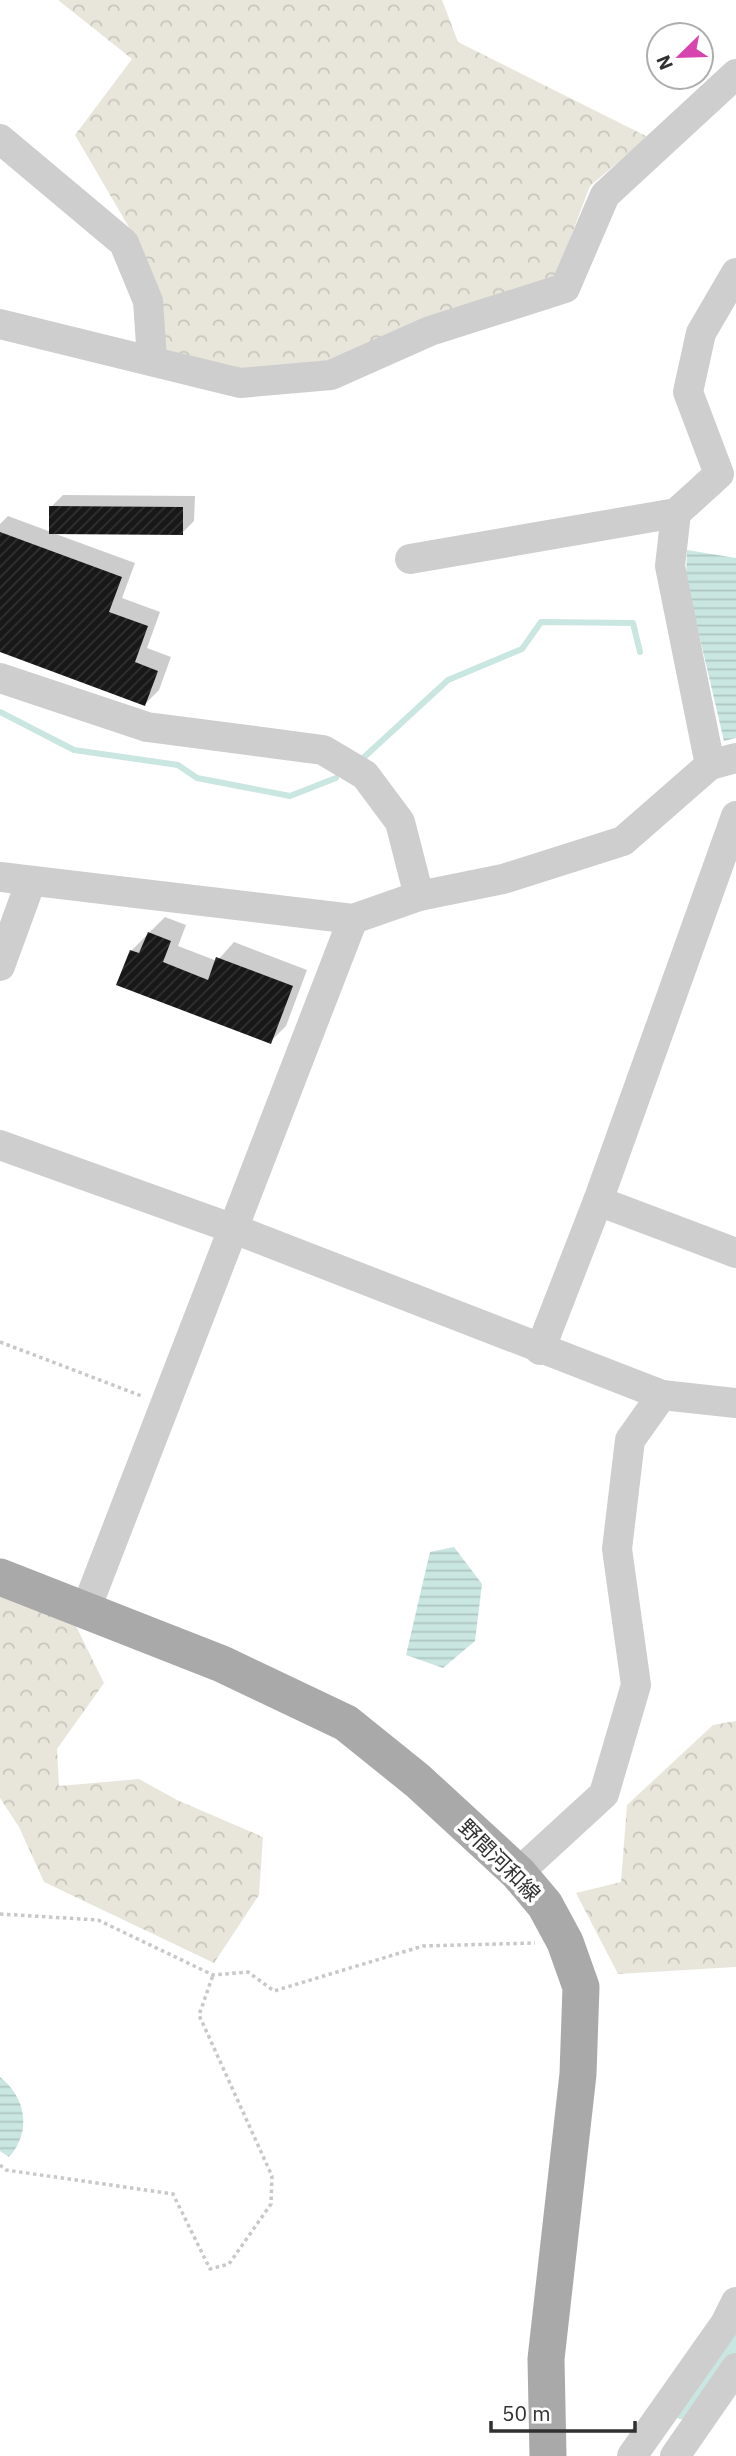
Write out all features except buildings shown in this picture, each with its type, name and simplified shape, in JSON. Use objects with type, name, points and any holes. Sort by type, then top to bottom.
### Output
[{"type":"main road","name":"野間河和線","points":[[0,1577],[222,1664],[346,1723],[418,1781],[518,1873],[545,1905],[565,1942],[581,1987],[578,2074],[546,2359],[548,2456]]},
{"type":"street","points":[[0,324],[152,359],[240,383],[331,374],[430,331],[565,288],[605,195],[736,74]]},
{"type":"street","points":[[0,139],[124,243],[148,301],[152,359]]},
{"type":"street","points":[[410,559],[676,513],[719,474],[688,392],[701,333],[736,273]]},
{"type":"street","points":[[0,877],[353,919],[419,896],[503,879],[623,841],[723,761],[670,566],[676,513]]},
{"type":"street","points":[[0,678],[147,727],[323,750],[365,775],[400,822],[419,896]]},
{"type":"street","points":[[540,1350],[598,1201],[736,816]]},
{"type":"street","points":[[0,966],[31,881]]},
{"type":"street","points":[[86,1609],[353,919]]},
{"type":"street","points":[[0,1145],[234,1229],[540,1350],[662,1395],[736,1403]]},
{"type":"street","points":[[598,1201],[736,1253]]},
{"type":"street","points":[[518,1873],[604,1794],[636,1685],[617,1549],[630,1440],[662,1395]]},
{"type":"street","points":[[632,2456],[725,2324],[736,2302]]},
{"type":"street","points":[[676,2456],[736,2368]]},
{"type":"path","points":[[0,1342],[166,1405]]},
{"type":"path","points":[[0,1914],[98,1920],[214,1975],[248,1972],[274,1991],[423,1946],[565,1942]]},
{"type":"path","points":[[0,2165],[6,2170],[173,2194],[211,2269],[229,2264],[271,2204],[272,2176],[200,2015],[214,1975]]},
{"type":"green space","points":[[58,0],[442,0],[458,42],[648,137],[590,186],[555,278],[327,363],[237,371],[166,349],[134,236],[75,135],[132,59]]},
{"type":"green space","points":[[0,1596],[75,1624],[104,1683],[57,1749],[59,1786],[139,1779],[177,1800],[263,1837],[259,1895],[214,1963],[44,1882],[19,1827],[0,1798]]},
{"type":"green space","points":[[736,1721],[736,1967],[618,1974],[576,1893],[621,1882],[627,1805],[713,1725]]},
{"type":"shaded area","points":[[687,550],[736,558],[736,738],[724,741],[686,579]]},
{"type":"shaded area","points":[[454,1547],[482,1584],[475,1641],[443,1668],[406,1655],[430,1552]]},
{"type":"shaded area","points":[[0,2077],[16,2094],[23,2115],[21,2137],[9,2157],[0,2151]]},
{"type":"waterway","points":[[361,760],[448,680],[522,649],[541,622],[633,623],[640,652]]},
{"type":"waterway","points":[[0,712],[74,750],[178,765],[197,778],[290,796],[336,778]]},
{"type":"waterway","points":[[683,2409],[736,2335]]}]
